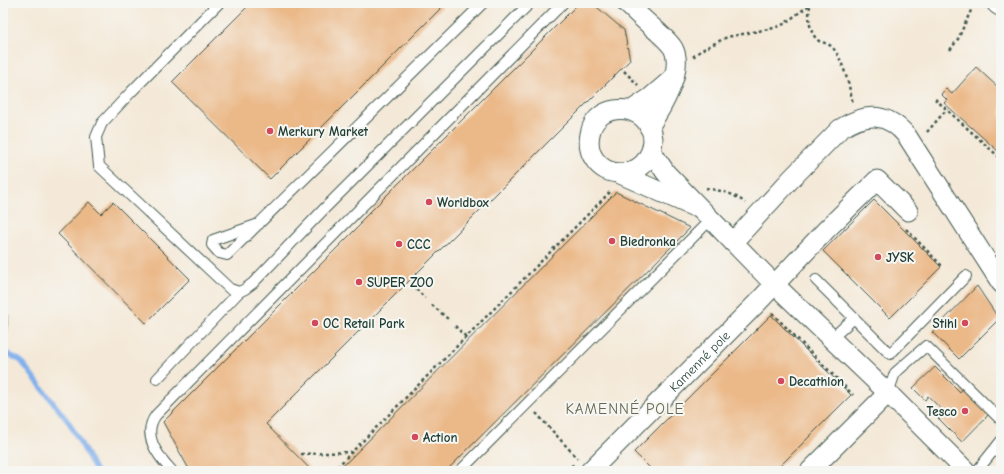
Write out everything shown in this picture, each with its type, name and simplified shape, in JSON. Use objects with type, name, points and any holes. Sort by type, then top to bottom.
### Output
[{"type":"street","points":[[626,3],[672,47],[675,54],[674,75],[662,107],[649,127]]},
{"type":"street","points":[[632,110],[650,98],[674,75]]},
{"type":"street","points":[[615,181],[644,163],[651,151],[653,138],[649,127],[642,117],[632,110],[616,109],[601,115],[591,127],[588,142],[591,154],[598,165],[609,171],[615,181],[707,215]]},
{"type":"street","points":[[733,242],[816,152],[840,129],[856,120],[869,117],[880,118],[894,123],[901,129],[1000,278]]},
{"type":"street","points":[[651,151],[666,173],[774,284],[832,338],[966,471]]},
{"type":"street","name":"Kamenné pole","points":[[590,471],[826,230],[877,180],[908,210]]},
{"type":"street","points":[[810,471],[888,393]]},
{"type":"lane","points":[[219,3],[131,92],[102,124],[96,136],[99,166],[230,288],[239,292]]},
{"type":"lane","points":[[259,224],[483,3]]},
{"type":"lane","points":[[157,379],[239,292],[253,283],[325,208],[530,3]]},
{"type":"lane","points":[[172,471],[154,447],[150,438],[151,421],[156,415],[563,3]]},
{"type":"lane","points":[[460,471],[707,215]]},
{"type":"lane","points":[[816,280],[890,354],[966,276]]},
{"type":"lane","points":[[832,338],[854,318]]},
{"type":"lane","points":[[888,393],[895,373],[926,346],[1001,420]]},
{"type":"lane","points":[[977,471],[1001,441]]},
{"type":"path","points":[[674,75],[700,51],[727,37],[774,28],[784,24],[811,4]]},
{"type":"path","points":[[811,4],[808,14],[810,24],[819,40],[833,47],[837,55],[850,88],[856,120]]},
{"type":"path","points":[[950,50],[958,39],[973,4]]},
{"type":"path","points":[[624,71],[641,89]]},
{"type":"path","points":[[936,99],[999,156]]},
{"type":"path","points":[[927,132],[947,110]]},
{"type":"path","points":[[333,471],[466,337],[615,181]]},
{"type":"path","points":[[705,188],[730,193],[740,198],[747,205]]},
{"type":"path","points":[[908,210],[898,221],[943,268]]},
{"type":"path","points":[[412,285],[425,298]]},
{"type":"path","points":[[759,300],[854,395]]},
{"type":"path","points":[[432,304],[448,319]]},
{"type":"path","points":[[455,326],[466,337]]},
{"type":"path","points":[[534,410],[578,459],[567,471]]},
{"type":"path","points":[[300,454],[351,452]]},
{"type":"green space","points":[[3,313],[10,316],[3,347]]},
{"type":"building","name":"Merkury Market","points":[[251,3],[439,3],[442,7],[270,179],[172,82]]},
{"type":"building","name":"OC Retail Park","points":[[579,3],[592,3],[624,30],[630,60],[266,424],[312,471],[190,471],[163,422]]},
{"type":"building","points":[[976,67],[1001,90],[1001,150],[999,152],[944,103],[947,100],[941,94],[946,89],[952,94]]},
{"type":"building","points":[[616,192],[690,228],[446,471],[338,471]]},
{"type":"building","points":[[874,200],[941,267],[890,318],[823,251]]},
{"type":"building","points":[[89,202],[101,214],[113,202],[190,279],[146,323],[58,234]]},
{"type":"building","points":[[977,286],[999,319],[959,359],[932,332]]},
{"type":"building","points":[[771,315],[851,395],[775,471],[653,471],[634,452]]},
{"type":"building","name":"Tesco","points":[[935,367],[960,392],[965,385],[991,412],[962,442],[936,416],[941,409],[928,396],[925,400],[913,388]]},
{"type":"waterway","points":[[3,351],[21,361],[70,424],[96,471]]},
{"type":"place","name":"Merkury Market","points":[[270,131]]},
{"type":"place","name":"Worldbox","points":[[429,202]]},
{"type":"place","name":"Biedronka","points":[[612,241]]},
{"type":"place","name":"CCC","points":[[399,244]]},
{"type":"place","name":"JYSK","points":[[878,257]]},
{"type":"place","name":"SUPER ZOO","points":[[359,282]]},
{"type":"place","name":"OC Retail Park","points":[[315,323]]},
{"type":"place","name":"Stihl","points":[[965,323]]},
{"type":"place","name":"Decathlon","points":[[781,381]]},
{"type":"place","name":"Tesco","points":[[965,411]]},
{"type":"place","name":"Action","points":[[415,437]]},
{"type":"district","name":"KAMENNÉ POLE","points":[[625,409]]}]
